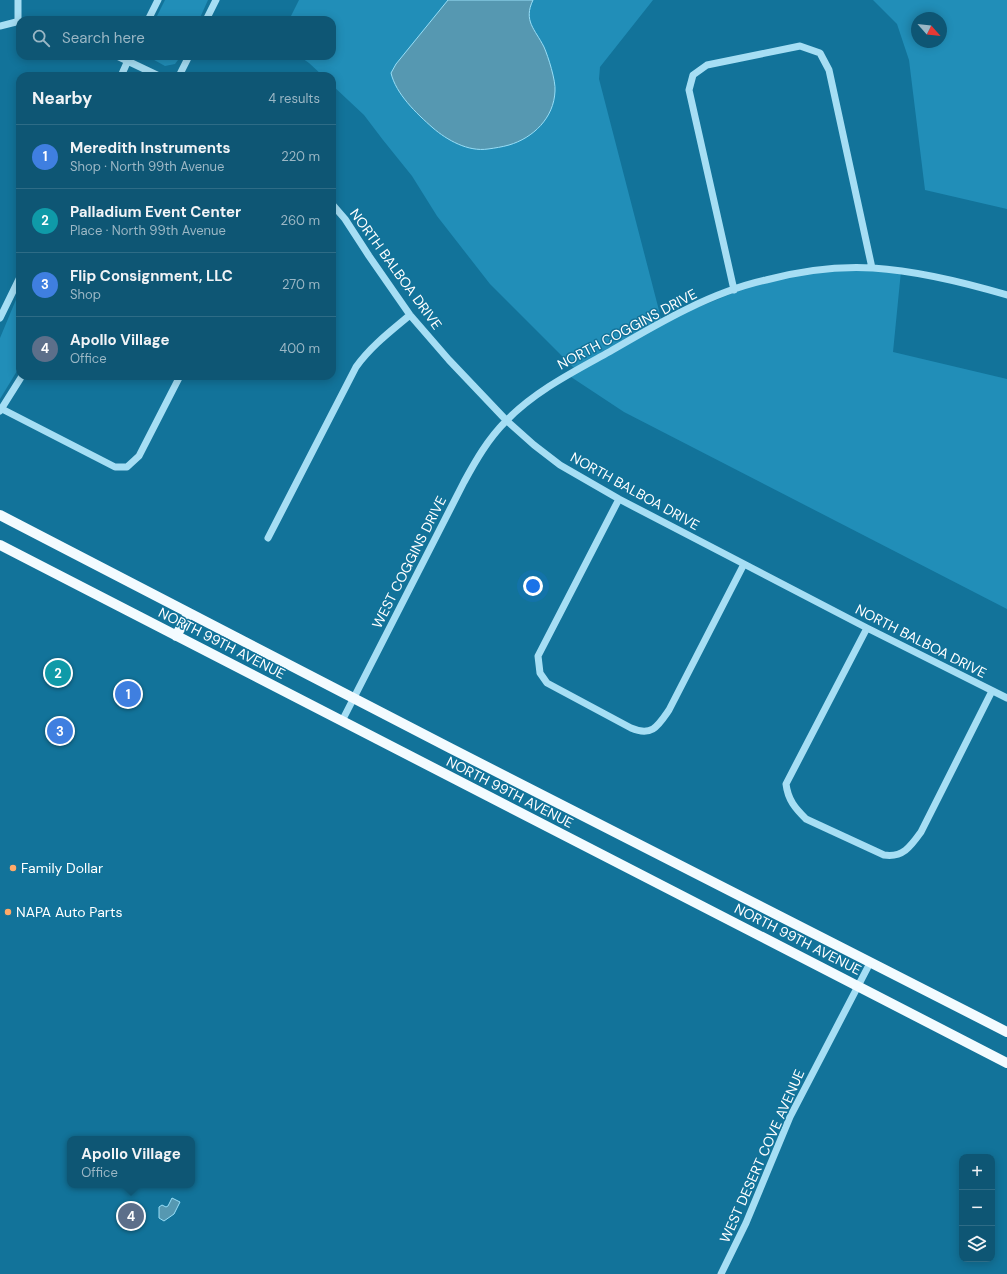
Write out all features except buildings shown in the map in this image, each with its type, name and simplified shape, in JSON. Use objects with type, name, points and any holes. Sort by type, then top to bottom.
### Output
[{"type":"main road","name":"NORTH 99TH AVENUE","points":[[0,515],[1007,1032]]},
{"type":"main road","name":"NORTH 99TH AVENUE","points":[[0,545],[858,985],[1006,1059]]},
{"type":"main road","points":[[176,636],[188,612]]},
{"type":"street","points":[[18,0],[19,16]]},
{"type":"street","points":[[150,16],[158,0]]},
{"type":"street","points":[[208,16],[216,0]]},
{"type":"street","points":[[0,26],[16,22]]},
{"type":"street","points":[[734,290],[689,90],[693,75],[707,65],[800,46],[820,53],[829,70],[872,268]]},
{"type":"street","points":[[122,72],[128,60]]},
{"type":"street","points":[[131,60],[152,72]]},
{"type":"street","points":[[181,72],[187,60]]},
{"type":"street","name":"NORTH BALBOA DRIVE","points":[[336,209],[345,219],[410,315],[449,360],[506,420],[534,446],[560,465],[619,500],[867,628],[1007,698]]},
{"type":"street","name":"NORTH COGGINS DRIVE","points":[[506,420],[548,387],[640,334],[699,304],[765,280],[835,269],[872,268],[936,277],[1007,295]]},
{"type":"street","points":[[0,318],[16,285]]},
{"type":"street","points":[[268,538],[356,367],[373,347],[410,315]]},
{"type":"street","points":[[20,380],[1,410],[115,467],[127,467],[139,456],[178,380]]},
{"type":"street","name":"WEST COGGINS DRIVE","points":[[342,721],[464,482],[481,452],[506,420]]},
{"type":"street","points":[[619,500],[538,656],[540,673],[547,683],[640,732],[648,731],[656,727],[669,710],[744,564]]},
{"type":"street","points":[[867,628],[786,784],[788,794],[796,809],[806,819],[844,838],[884,855],[893,857],[901,854],[912,845],[921,832],[992,691]]},
{"type":"street","name":"WEST DESERT COVE AVENUE","points":[[721,1274],[746,1223],[790,1117],[870,963]]},
{"type":"shaded area","points":[[165,0],[208,0],[201,16],[157,16]]},
{"type":"shaded area","points":[[299,0],[653,0],[600,67],[599,79],[662,322],[765,280],[835,269],[901,271],[893,352],[1007,379],[1007,609],[624,412],[568,375],[576,370],[490,284],[437,216],[412,176],[364,115],[336,89],[336,72],[319,72],[305,60],[336,60],[336,16],[291,16]]},
{"type":"shaded area","points":[[448,0],[533,0],[529,14],[531,25],[548,56],[555,87],[554,101],[551,110],[541,126],[518,142],[501,147],[473,149],[451,141],[414,110],[397,88],[391,73],[396,64]]},
{"type":"shaded area","points":[[873,0],[1007,0],[1007,209],[925,190],[909,60],[897,24]]},
{"type":"shaded area","points":[[154,60],[178,60],[175,64],[165,66]]},
{"type":"shaded area","points":[[16,300],[16,373],[0,399],[0,338]]},
{"type":"shaded area","points":[[172,1198],[180,1202],[174,1214],[164,1221],[159,1218],[159,1207],[162,1205],[166,1207],[168,1206]]},
{"type":"place","name":"Palladium Event Center","points":[[58,673]]},
{"type":"place","name":"Meredith Instruments","points":[[128,694]]},
{"type":"place","name":"Flip Consignment, LLC","points":[[60,731]]},
{"type":"place","name":"Family Dollar","points":[[13,868]]},
{"type":"place","name":"NAPA Auto Parts","points":[[8,912]]},
{"type":"place","name":"Apollo Village","points":[[131,1216]]}]
